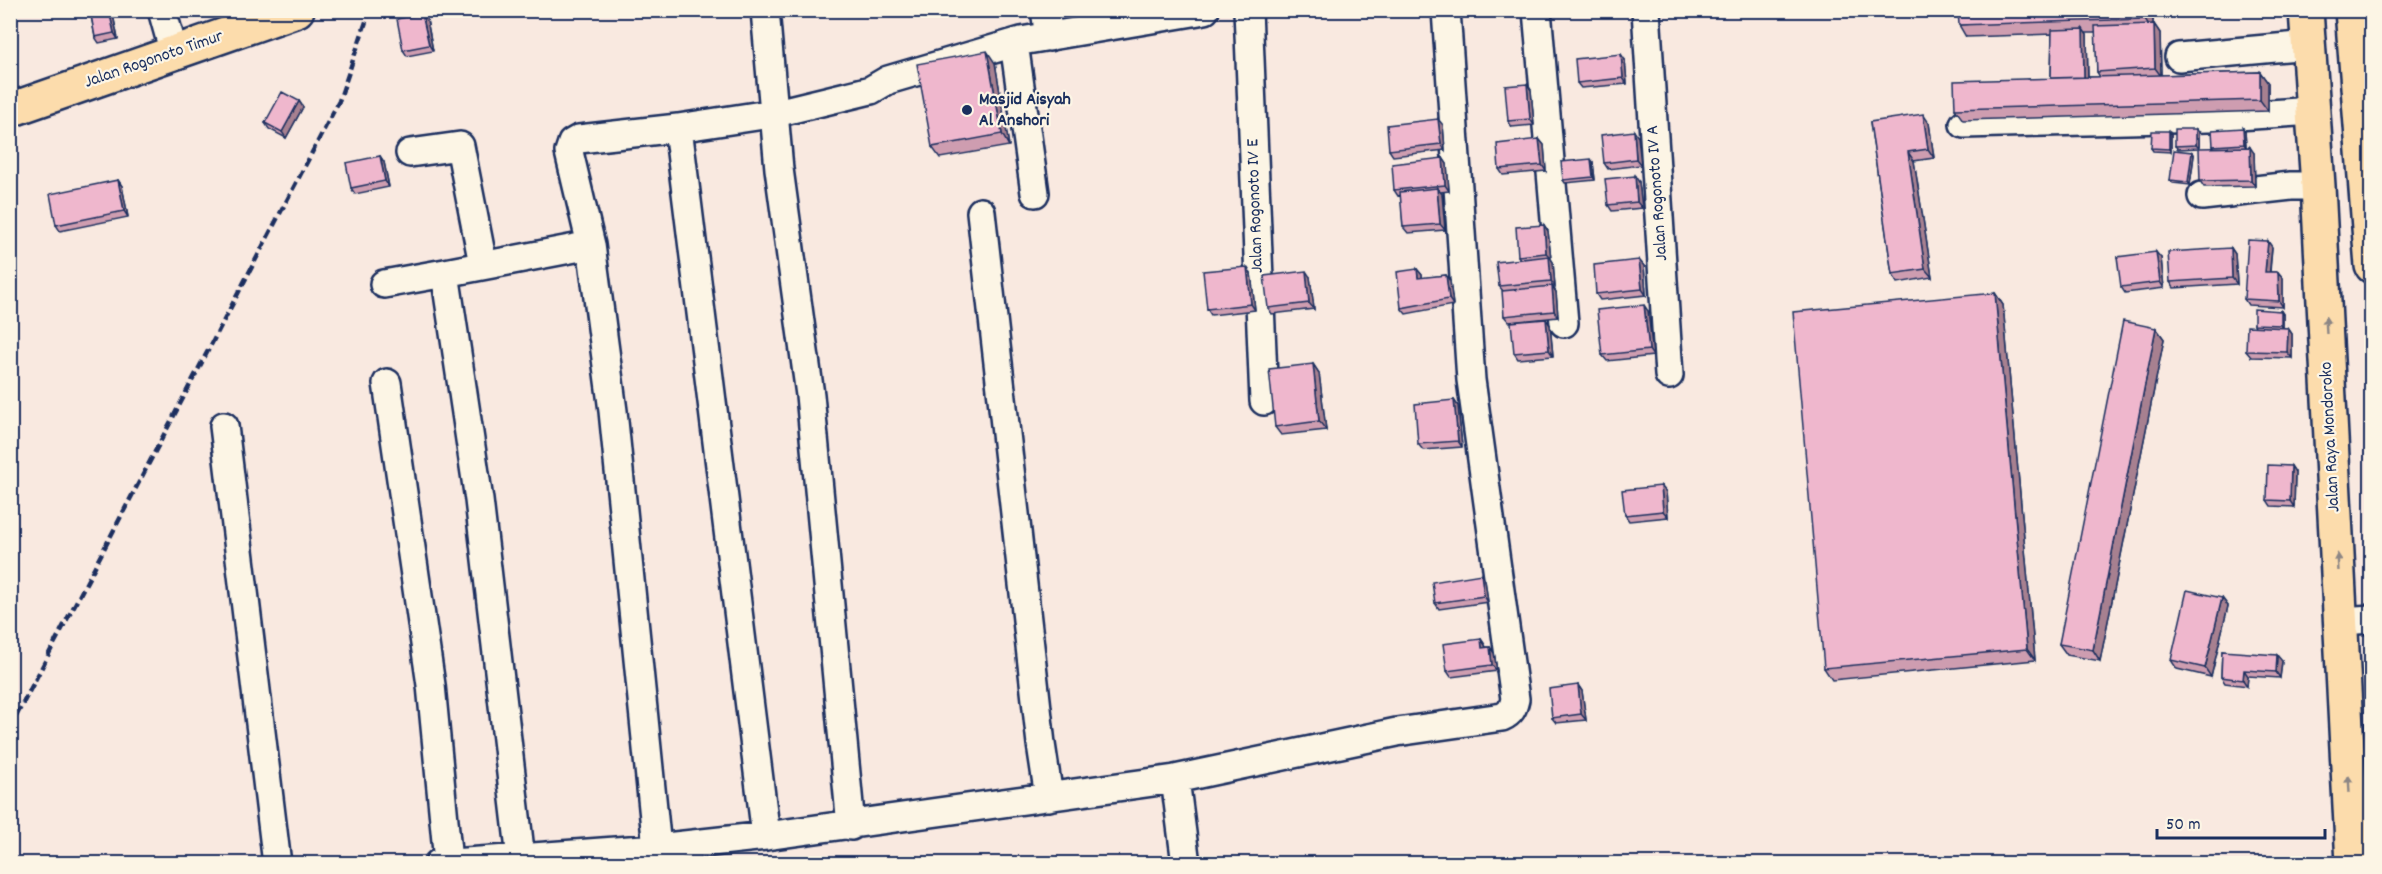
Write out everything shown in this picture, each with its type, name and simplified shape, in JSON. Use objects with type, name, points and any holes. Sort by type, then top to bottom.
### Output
[{"type":"main road","name":"Jalan Raya Mondoroko","points":[[2306,10],[2356,620],[2353,864]]},
{"type":"main road","points":[[2352,10],[2372,266]]},
{"type":"main road","name":"Jalan Rogonoto Timur","points":[[10,110],[297,11]]},
{"type":"street","points":[[162,10],[174,53]]},
{"type":"street","points":[[765,10],[776,113],[779,169],[810,395],[851,826]]},
{"type":"street","points":[[657,848],[622,488],[591,245],[569,152],[572,143],[579,139],[678,128],[776,113],[871,90],[888,80],[1014,43],[1047,24],[1205,10]]},
{"type":"street","name":"Jalan Rogonoto IV E","points":[[1248,10],[1264,401]]},
{"type":"street","points":[[387,383],[431,685],[443,863],[657,848],[851,826],[1175,779],[1397,732],[1502,717],[1510,713],[1515,699],[1472,380],[1446,10]]},
{"type":"street","points":[[1536,10],[1564,323]]},
{"type":"street","name":"Jalan Rogonoto IV A","points":[[1646,10],[1669,375]]},
{"type":"street","points":[[1014,43],[1035,193]]},
{"type":"street","points":[[2178,57],[2309,45]]},
{"type":"street","points":[[1964,124],[2208,118],[2313,111]]},
{"type":"street","points":[[678,128],[766,836]]},
{"type":"street","points":[[410,153],[460,146],[483,264]]},
{"type":"street","points":[[2202,196],[2291,186],[2319,186]]},
{"type":"street","points":[[981,212],[1041,744],[1049,797]]},
{"type":"street","points":[[384,284],[591,245]]},
{"type":"street","points":[[445,273],[478,500],[521,859]]},
{"type":"street","points":[[224,426],[277,864]]},
{"type":"street","points":[[1175,779],[1186,864]]},
{"type":"building","points":[[90,10],[109,10],[114,33],[95,37]]},
{"type":"building","points":[[1958,10],[2145,10],[2145,19],[1959,25]]},
{"type":"building","points":[[422,14],[429,45],[403,50],[397,19]]},
{"type":"building","points":[[2154,24],[2155,68],[2097,72],[2095,26]]},
{"type":"building","points":[[2083,29],[2084,77],[2051,78],[2052,30]]},
{"type":"building","name":"Masjid Aisyah Al Anshori","points":[[987,51],[1002,134],[932,147],[917,64]]},
{"type":"building","points":[[1621,54],[1623,78],[1577,83],[1575,59]]},
{"type":"building","points":[[2260,72],[2260,100],[1955,109],[1954,81]]},
{"type":"building","points":[[1527,84],[1530,119],[1508,121],[1505,86]]},
{"type":"building","points":[[282,92],[299,101],[282,132],[265,123]]},
{"type":"building","points":[[1923,114],[1928,149],[1908,152],[1925,269],[1892,274],[1870,122]]},
{"type":"building","points":[[1438,119],[1441,144],[1389,150],[1387,125]]},
{"type":"building","points":[[2243,128],[2244,144],[2213,146],[2212,130]]},
{"type":"building","points":[[2175,129],[2196,129],[2196,145],[2175,146]]},
{"type":"building","points":[[1634,131],[1636,159],[1604,163],[1601,135]]},
{"type":"building","points":[[2152,131],[2169,131],[2169,149],[2151,148]]},
{"type":"building","points":[[1539,139],[1542,165],[1499,169],[1497,144]]},
{"type":"building","points":[[2250,147],[2251,180],[2200,181],[2199,148]]},
{"type":"building","points":[[2174,150],[2192,152],[2188,182],[2170,180]]},
{"type":"building","points":[[380,156],[385,181],[351,188],[346,163]]},
{"type":"building","points":[[1443,158],[1445,185],[1394,190],[1392,164]]},
{"type":"building","points":[[1591,159],[1593,177],[1563,180],[1561,162]]},
{"type":"building","points":[[1635,176],[1637,202],[1608,205],[1605,179]]},
{"type":"building","points":[[118,180],[124,211],[56,225],[50,194]]},
{"type":"building","points":[[1437,188],[1440,224],[1403,227],[1400,192]]},
{"type":"building","points":[[1544,225],[1546,253],[1518,256],[1516,227]]},
{"type":"building","points":[[2248,240],[2268,241],[2265,272],[2278,272],[2279,301],[2244,299]]},
{"type":"building","points":[[2231,248],[2232,278],[2170,282],[2168,252]]},
{"type":"building","points":[[2156,252],[2160,282],[2121,287],[2117,257]]},
{"type":"building","points":[[1549,256],[1551,281],[1499,286],[1496,262]]},
{"type":"building","points":[[1639,260],[1642,289],[1596,294],[1594,265]]},
{"type":"building","points":[[1247,267],[1251,304],[1207,309],[1203,271]]},
{"type":"building","points":[[1417,269],[1418,278],[1446,275],[1449,299],[1401,308],[1397,272]]},
{"type":"building","points":[[1306,271],[1309,303],[1268,308],[1264,276]]},
{"type":"building","points":[[1552,286],[1554,311],[1504,316],[1502,291]]},
{"type":"building","points":[[1995,293],[2027,649],[1824,668],[1793,312]]},
{"type":"building","points":[[1644,305],[1649,350],[1602,355],[1597,310]]},
{"type":"building","points":[[2254,309],[2281,311],[2281,325],[2254,324]]},
{"type":"building","points":[[1546,319],[1549,350],[1514,353],[1511,322]]},
{"type":"building","points":[[2123,321],[2156,328],[2093,650],[2059,644]]},
{"type":"building","points":[[2247,326],[2288,328],[2287,352],[2246,351]]},
{"type":"building","points":[[1313,364],[1319,421],[1275,427],[1269,369]]},
{"type":"building","points":[[1454,400],[1458,441],[1418,444],[1415,404]]},
{"type":"building","points":[[2268,465],[2291,466],[2290,501],[2267,500]]},
{"type":"building","points":[[1661,486],[1663,511],[1625,515],[1622,490]]},
{"type":"building","points":[[1481,574],[1484,596],[1435,603],[1432,582]]},
{"type":"building","points":[[2187,590],[2222,598],[2205,668],[2171,660]]},
{"type":"building","points":[[1481,639],[1482,648],[1490,647],[1492,665],[1447,671],[1443,644]]},
{"type":"building","points":[[2222,651],[2277,655],[2276,672],[2244,670],[2243,680],[2221,677]]},
{"type":"building","points":[[1578,685],[1581,714],[1552,718],[1549,689]]},
{"type":"railway","points":[[10,728],[339,101],[370,10]]},
{"type":"place","name":"Masjid Aisyah Al Anshori","points":[[967,110]]}]
